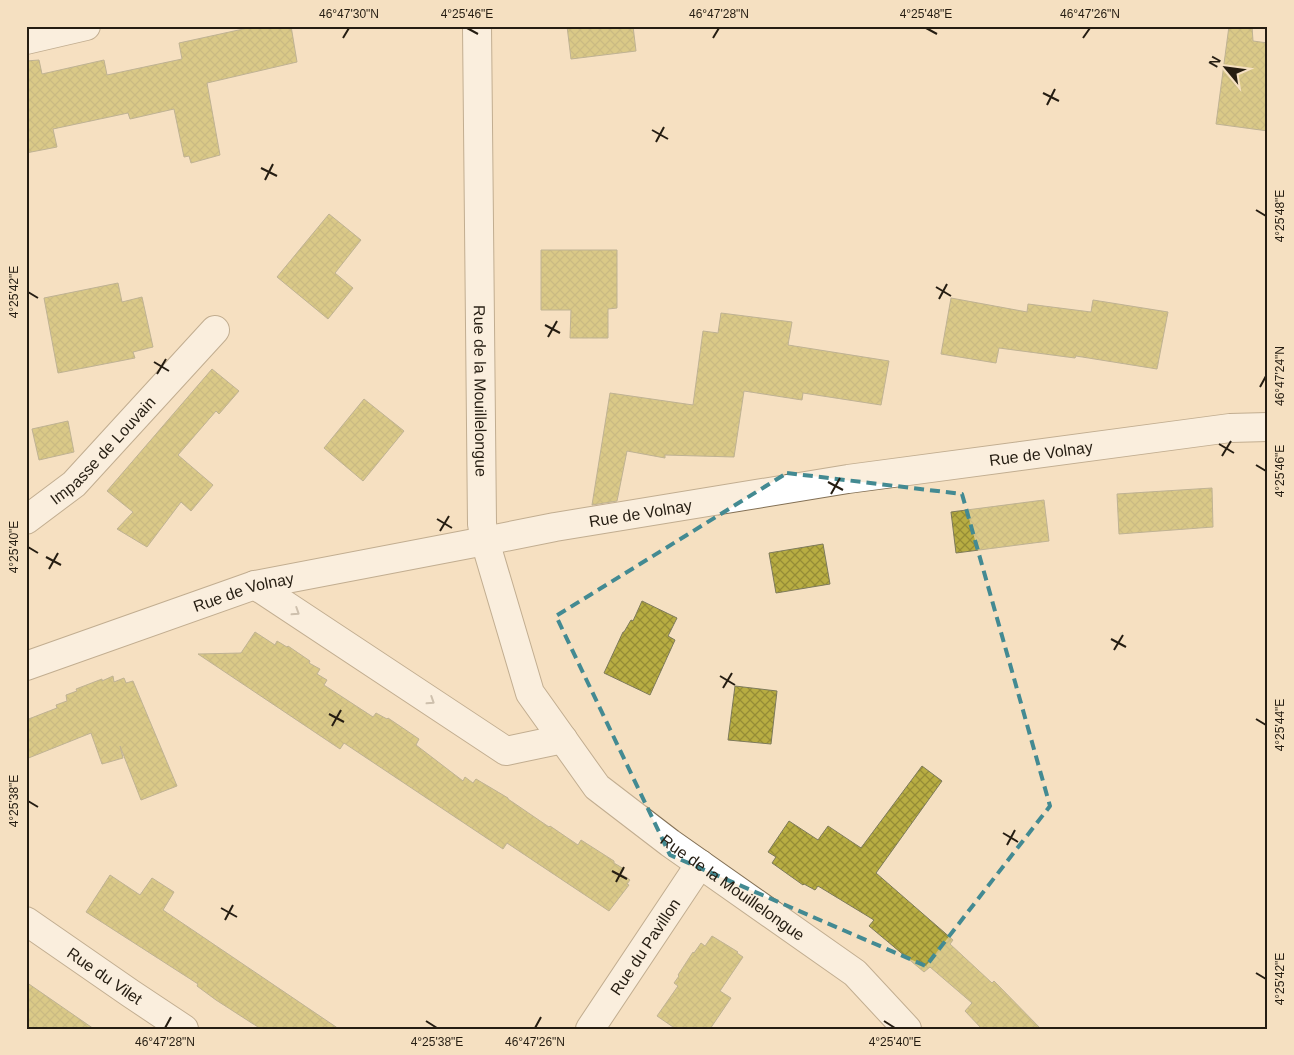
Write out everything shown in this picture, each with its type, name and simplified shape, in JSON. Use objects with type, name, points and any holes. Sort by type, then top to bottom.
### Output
[{"type":"street","points":[[26,40],[86,26]]},
{"type":"street","name":"Rue de la Mouillelongue","points":[[477,26],[482,524],[485,541],[530,693],[597,787],[670,843],[855,973],[907,1029]]},
{"type":"street","name":"Impasse de Louvain","points":[[26,520],[74,484],[214,330]]},
{"type":"street","name":"Rue de Volnay","points":[[26,666],[255,585],[555,527],[848,478],[1230,428],[1268,427]]},
{"type":"street","points":[[255,585],[506,751],[564,739]]},
{"type":"street","name":"Rue du Pavillon","points":[[590,1029],[700,864]]},
{"type":"street","name":"Rue du Vilet","points":[[26,921],[184,1029]]},
{"type":"highlighted area","points":[[787,473],[962,494],[1050,806],[926,966],[670,855],[556,616]]},
{"type":"building","points":[[257,26],[291,26],[297,62],[207,83],[220,155],[191,163],[189,156],[184,157],[174,109],[130,119],[128,113],[53,129],[57,147],[26,153],[26,61],[39,60],[42,74],[104,60],[107,75],[182,59],[179,43]]},
{"type":"building","points":[[567,26],[633,26],[636,51],[571,59]]},
{"type":"building","points":[[1229,26],[1252,26],[1253,41],[1268,43],[1268,131],[1216,124]]},
{"type":"building","points":[[329,214],[361,240],[335,273],[353,288],[328,319],[277,277]]},
{"type":"building","points":[[541,250],[617,250],[617,308],[608,309],[608,338],[570,338],[571,310],[541,310]]},
{"type":"building","points":[[118,283],[122,302],[142,297],[153,347],[133,352],[135,358],[58,373],[44,298]]},
{"type":"building","points":[[951,298],[1027,312],[1028,304],[1091,312],[1093,300],[1168,312],[1157,369],[1076,356],[1075,358],[999,348],[996,363],[941,354]]},
{"type":"building","points":[[721,313],[792,322],[788,345],[889,361],[881,405],[803,393],[802,400],[744,391],[734,457],[665,455],[665,458],[627,451],[617,501],[592,505],[610,393],[693,405],[703,331],[718,333]]},
{"type":"building","points":[[212,369],[239,391],[219,414],[216,411],[178,455],[213,485],[191,511],[181,502],[147,547],[117,529],[133,512],[107,491]]},
{"type":"building","points":[[364,399],[404,431],[363,481],[324,448]]},
{"type":"building","points":[[68,421],[74,452],[39,460],[32,429]]},
{"type":"building","points":[[1212,488],[1213,527],[1119,534],[1117,494]]},
{"type":"building","points":[[1044,500],[1049,541],[956,553],[951,512]]},
{"type":"building","points":[[823,544],[830,584],[776,593],[769,553]]},
{"type":"building","points":[[642,601],[677,618],[668,636],[675,640],[650,695],[604,673],[623,632],[631,620],[633,621]]},
{"type":"building","points":[[255,632],[275,645],[277,641],[288,646],[310,661],[309,663],[320,669],[317,674],[327,680],[324,685],[373,717],[376,713],[388,718],[419,739],[416,745],[463,781],[465,777],[473,783],[476,779],[578,845],[581,840],[614,861],[614,863],[624,869],[621,874],[630,880],[627,884],[629,885],[609,911],[507,843],[503,849],[344,743],[340,749],[198,654],[241,653]]},
{"type":"building","points":[[113,676],[114,682],[124,678],[126,683],[133,681],[177,786],[141,800],[120,746],[123,758],[102,764],[91,733],[26,759],[26,720],[57,708],[56,705],[67,701],[66,695],[77,691],[76,689]]},
{"type":"building","points":[[735,686],[777,691],[771,744],[728,740]]},
{"type":"building","points":[[922,766],[942,781],[876,873],[953,940],[950,944],[992,983],[994,981],[1041,1029],[982,1029],[965,1011],[972,1003],[930,967],[924,972],[869,926],[874,920],[818,886],[815,890],[803,885],[772,863],[776,857],[768,852],[789,821],[818,840],[828,826],[861,848]]},
{"type":"building","points":[[110,875],[140,895],[152,878],[174,892],[163,910],[339,1029],[261,1029],[216,1000],[197,986],[198,984],[86,912]]},
{"type":"building","points":[[712,936],[743,957],[720,991],[731,998],[710,1029],[676,1029],[657,1016],[678,986],[674,983],[693,952],[701,943],[705,946]]},
{"type":"building","points":[[26,982],[94,1029],[26,1029]]}]
